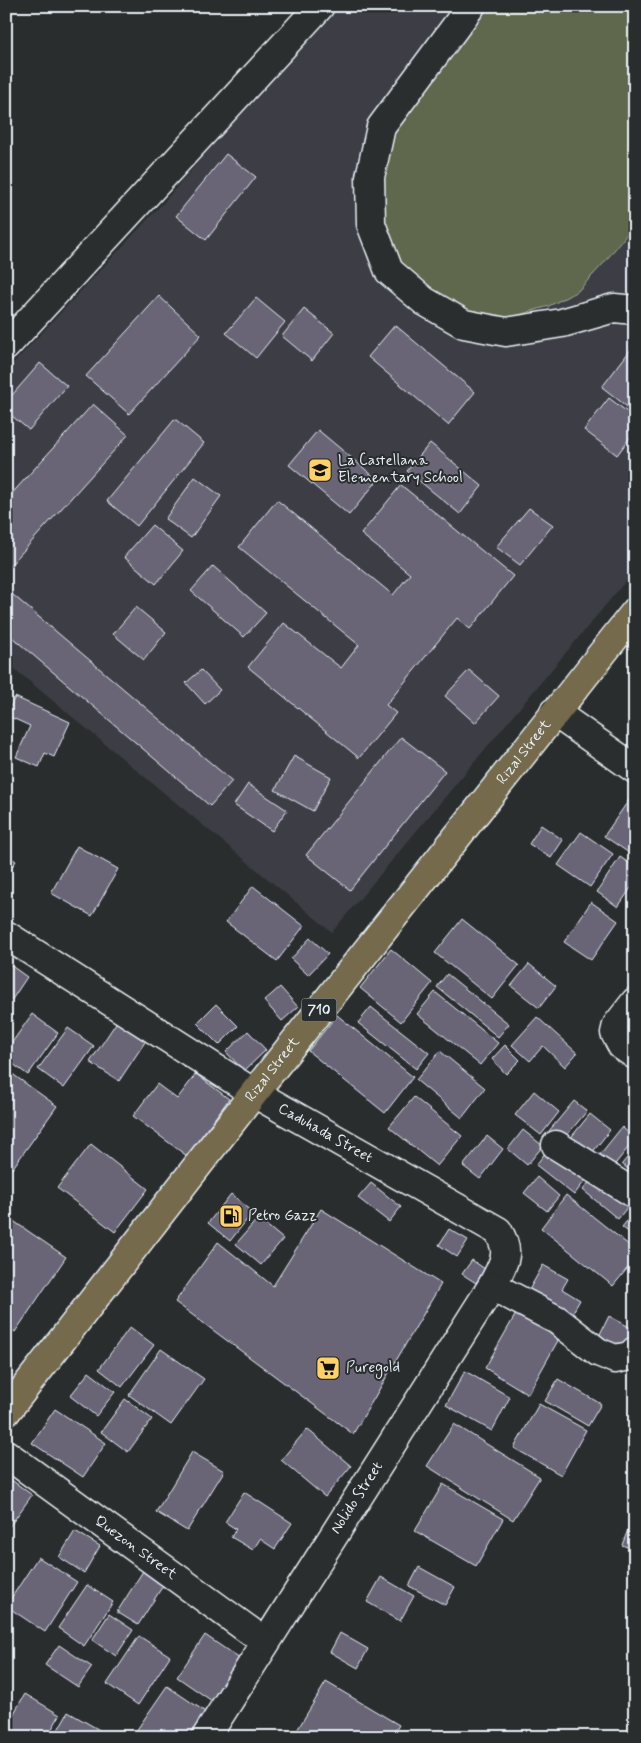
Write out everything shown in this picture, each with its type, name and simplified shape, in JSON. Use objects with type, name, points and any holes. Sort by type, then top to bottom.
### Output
[{"type":"main road","name":"Rizal Street","points":[[6,1412],[254,1093],[635,612]]},
{"type":"street","points":[[6,346],[320,6]]},
{"type":"street","points":[[471,6],[381,127],[370,177],[371,224],[389,271],[424,300],[464,324],[506,332],[562,323],[614,308],[635,310]]},
{"type":"street","points":[[554,712],[635,769]]},
{"type":"street","name":"Caduhada Street","points":[[6,935],[254,1093],[498,1231],[504,1242],[506,1258]]},
{"type":"street","points":[[635,1002],[618,1025],[615,1034],[622,1046],[635,1055]]},
{"type":"street","points":[[556,1145],[635,1194]]},
{"type":"street","name":"Nolido Street","points":[[206,1737],[492,1286],[506,1258]]},
{"type":"street","points":[[492,1286],[556,1320],[598,1352],[615,1359],[630,1356],[635,1351]]},
{"type":"street","name":"Quezon Street","points":[[6,1454],[265,1642]]},
{"type":"shaded area","name":"La Castellana Elementary School","points":[[332,6],[635,6],[635,570],[332,932],[6,662],[6,371],[163,203]]},
{"type":"green space","points":[[480,6],[635,6],[635,224],[603,264],[578,291],[549,306],[512,317],[469,314],[429,296],[398,267],[379,228],[380,145]]},
{"type":"building","points":[[226,154],[256,177],[206,240],[176,216]]},
{"type":"building","points":[[159,296],[201,335],[129,414],[86,376]]},
{"type":"building","points":[[256,298],[285,322],[256,358],[226,333]]},
{"type":"building","points":[[304,309],[334,333],[312,361],[282,336]]},
{"type":"building","points":[[395,325],[475,392],[448,425],[368,357]]},
{"type":"building","points":[[635,344],[635,413],[602,387]]},
{"type":"building","points":[[40,363],[67,386],[29,430],[6,411],[6,402]]},
{"type":"building","points":[[609,398],[635,418],[635,431],[617,455],[584,430]]},
{"type":"building","points":[[93,404],[128,435],[6,570],[6,500]]},
{"type":"building","points":[[175,419],[204,443],[137,526],[107,501]]},
{"type":"building","points":[[318,430],[378,480],[349,515],[289,465]]},
{"type":"building","points":[[430,443],[482,486],[460,514],[407,471]]},
{"type":"building","points":[[195,477],[221,496],[191,538],[165,519]]},
{"type":"building","points":[[401,485],[513,576],[470,629],[457,618],[386,705],[396,713],[359,758],[248,667],[284,623],[341,668],[359,645],[239,547],[277,500],[393,595],[410,574],[361,534]]},
{"type":"building","points":[[529,508],[553,525],[520,565],[496,547]]},
{"type":"building","points":[[152,525],[183,551],[156,584],[124,557]]},
{"type":"building","points":[[213,566],[266,613],[244,637],[191,591]]},
{"type":"building","points":[[6,589],[232,781],[210,806],[6,632]]},
{"type":"building","points":[[136,607],[166,632],[144,660],[113,634]]},
{"type":"building","points":[[201,670],[220,690],[205,704],[186,683]]},
{"type":"building","points":[[469,670],[499,696],[475,723],[445,696]]},
{"type":"building","points":[[15,697],[70,722],[54,757],[45,753],[39,767],[16,757],[30,726],[6,715]]},
{"type":"building","points":[[401,737],[445,771],[350,890],[306,855]]},
{"type":"building","points":[[294,756],[331,777],[313,811],[275,790]]},
{"type":"building","points":[[248,784],[287,810],[272,831],[234,805]]},
{"type":"building","points":[[633,794],[635,795],[635,857],[604,836]]},
{"type":"building","points":[[541,825],[563,840],[551,858],[529,844]]},
{"type":"building","points":[[581,832],[613,854],[590,887],[558,865]]},
{"type":"building","points":[[77,846],[118,869],[92,916],[51,893]]},
{"type":"building","points":[[6,855],[16,861],[6,875]]},
{"type":"building","points":[[620,857],[635,867],[635,882],[618,907],[597,892]]},
{"type":"building","points":[[253,886],[304,926],[277,961],[226,922]]},
{"type":"building","points":[[591,902],[618,921],[591,960],[564,942]]},
{"type":"building","points":[[462,919],[519,965],[492,999],[435,953]]},
{"type":"building","points":[[310,938],[328,954],[308,975],[291,959]]},
{"type":"building","points":[[391,949],[432,983],[401,1022],[360,988]]},
{"type":"building","points":[[6,962],[27,977],[11,1001],[6,998]]},
{"type":"building","points":[[529,964],[556,986],[539,1008],[511,986]]},
{"type":"building","points":[[447,974],[509,1024],[498,1037],[437,987]]},
{"type":"building","points":[[280,987],[298,1007],[282,1021],[264,1001]]},
{"type":"building","points":[[435,992],[498,1043],[480,1065],[417,1014]]},
{"type":"building","points":[[216,1004],[238,1026],[219,1045],[197,1023]]},
{"type":"building","points":[[371,1007],[429,1053],[416,1069],[358,1023]]},
{"type":"building","points":[[32,1014],[58,1033],[28,1075],[6,1059],[6,1051]]},
{"type":"building","points":[[337,1015],[413,1077],[385,1113],[308,1051]]},
{"type":"building","points":[[537,1017],[577,1053],[565,1067],[543,1046],[530,1061],[512,1045]]},
{"type":"building","points":[[118,1020],[147,1039],[119,1081],[90,1062]]},
{"type":"building","points":[[68,1028],[94,1046],[64,1088],[38,1069]]},
{"type":"building","points":[[248,1031],[266,1050],[244,1071],[226,1052]]},
{"type":"building","points":[[505,1045],[520,1060],[506,1074],[492,1059]]},
{"type":"building","points":[[440,1051],[485,1088],[462,1118],[416,1080]]},
{"type":"building","points":[[11,1073],[57,1106],[12,1169],[6,1166],[6,1080]]},
{"type":"building","points":[[196,1074],[229,1099],[187,1156],[133,1116],[157,1084],[177,1099]]},
{"type":"building","points":[[534,1091],[559,1112],[541,1135],[515,1115]]},
{"type":"building","points":[[414,1097],[462,1136],[437,1166],[389,1127]]},
{"type":"building","points":[[574,1101],[587,1111],[562,1141],[549,1131]]},
{"type":"building","points":[[590,1114],[610,1130],[588,1158],[568,1141]]},
{"type":"building","points":[[622,1127],[635,1139],[612,1168],[598,1157]]},
{"type":"building","points":[[523,1130],[543,1146],[527,1165],[508,1149]]},
{"type":"building","points":[[487,1136],[503,1149],[480,1179],[463,1166]]},
{"type":"building","points":[[91,1144],[148,1189],[115,1232],[57,1188]]},
{"type":"building","points":[[549,1148],[587,1178],[574,1195],[536,1165]]},
{"type":"building","points":[[635,1148],[635,1175],[622,1164]]},
{"type":"building","points":[[594,1176],[629,1205],[618,1219],[583,1190]]},
{"type":"building","points":[[537,1177],[559,1196],[547,1211],[524,1193]]},
{"type":"building","points":[[371,1183],[401,1207],[389,1222],[358,1198]]},
{"type":"building","points":[[231,1194],[253,1212],[230,1241],[208,1223]]},
{"type":"building","points":[[566,1195],[635,1250],[635,1259],[613,1286],[541,1228]]},
{"type":"building","name":"Puregold","points":[[321,1209],[441,1284],[353,1434],[175,1302],[218,1242],[273,1286]]},
{"type":"building","points":[[635,1211],[635,1237],[622,1227]]},
{"type":"building","points":[[6,1216],[66,1257],[15,1332],[6,1326]]},
{"type":"building","points":[[258,1218],[283,1239],[261,1265],[236,1244]]},
{"type":"building","points":[[449,1229],[468,1240],[457,1257],[439,1245]]},
{"type":"building","points":[[472,1260],[485,1269],[476,1283],[462,1274]]},
{"type":"building","points":[[543,1265],[568,1279],[562,1289],[580,1300],[562,1331],[520,1306]]},
{"type":"building","points":[[517,1312],[560,1337],[528,1394],[485,1368]]},
{"type":"building","points":[[609,1316],[633,1329],[619,1356],[595,1344]]},
{"type":"building","points":[[130,1327],[154,1345],[122,1387],[99,1369]]},
{"type":"building","points":[[161,1349],[204,1379],[171,1425],[129,1395]]},
{"type":"building","points":[[465,1371],[510,1397],[492,1431],[446,1405]]},
{"type":"building","points":[[89,1372],[115,1392],[96,1416],[70,1396]]},
{"type":"building","points":[[558,1379],[601,1404],[588,1426],[545,1401]]},
{"type":"building","points":[[125,1399],[152,1419],[128,1452],[101,1432]]},
{"type":"building","points":[[539,1404],[586,1430],[561,1475],[514,1448]]},
{"type":"building","points":[[55,1409],[106,1443],[83,1477],[32,1443]]},
{"type":"building","points":[[454,1424],[540,1477],[513,1520],[427,1466]]},
{"type":"building","points":[[307,1429],[351,1466],[325,1497],[281,1460]]},
{"type":"building","points":[[192,1452],[224,1471],[187,1531],[156,1512]]},
{"type":"building","points":[[6,1476],[32,1495],[7,1530],[6,1529]]},
{"type":"building","points":[[443,1484],[503,1519],[476,1566],[415,1531]]},
{"type":"building","points":[[244,1492],[292,1523],[275,1549],[260,1539],[253,1550],[231,1537],[236,1529],[225,1522]]},
{"type":"building","points":[[635,1512],[635,1550],[622,1545]]},
{"type":"building","points":[[75,1531],[100,1546],[84,1573],[59,1557]]},
{"type":"building","points":[[38,1557],[77,1582],[45,1632],[6,1606]]},
{"type":"building","points":[[419,1567],[455,1587],[445,1605],[409,1586]]},
{"type":"building","points":[[143,1571],[164,1584],[138,1625],[117,1612]]},
{"type":"building","points":[[381,1577],[414,1596],[400,1621],[367,1602]]},
{"type":"building","points":[[87,1585],[113,1602],[84,1646],[58,1628]]},
{"type":"building","points":[[109,1614],[133,1630],[116,1656],[92,1640]]},
{"type":"building","points":[[340,1633],[368,1649],[358,1668],[330,1652]]},
{"type":"building","points":[[205,1635],[240,1659],[212,1701],[177,1677]]},
{"type":"building","points":[[139,1636],[170,1656],[138,1705],[107,1684]]},
{"type":"building","points":[[59,1645],[92,1667],[78,1687],[45,1665]]},
{"type":"building","points":[[326,1682],[399,1725],[392,1737],[293,1737]]},
{"type":"building","points":[[167,1686],[207,1713],[190,1737],[144,1737],[136,1731]]},
{"type":"building","points":[[25,1694],[60,1715],[47,1737],[6,1737],[6,1727]]},
{"type":"building","points":[[68,1712],[103,1732],[100,1737],[54,1737]]},
{"type":"place","name":"La Castellana Elementary School","points":[[320,470]]},
{"type":"place","name":"Petro Gazz","points":[[231,1216]]},
{"type":"place","name":"Puregold","points":[[328,1368]]}]
